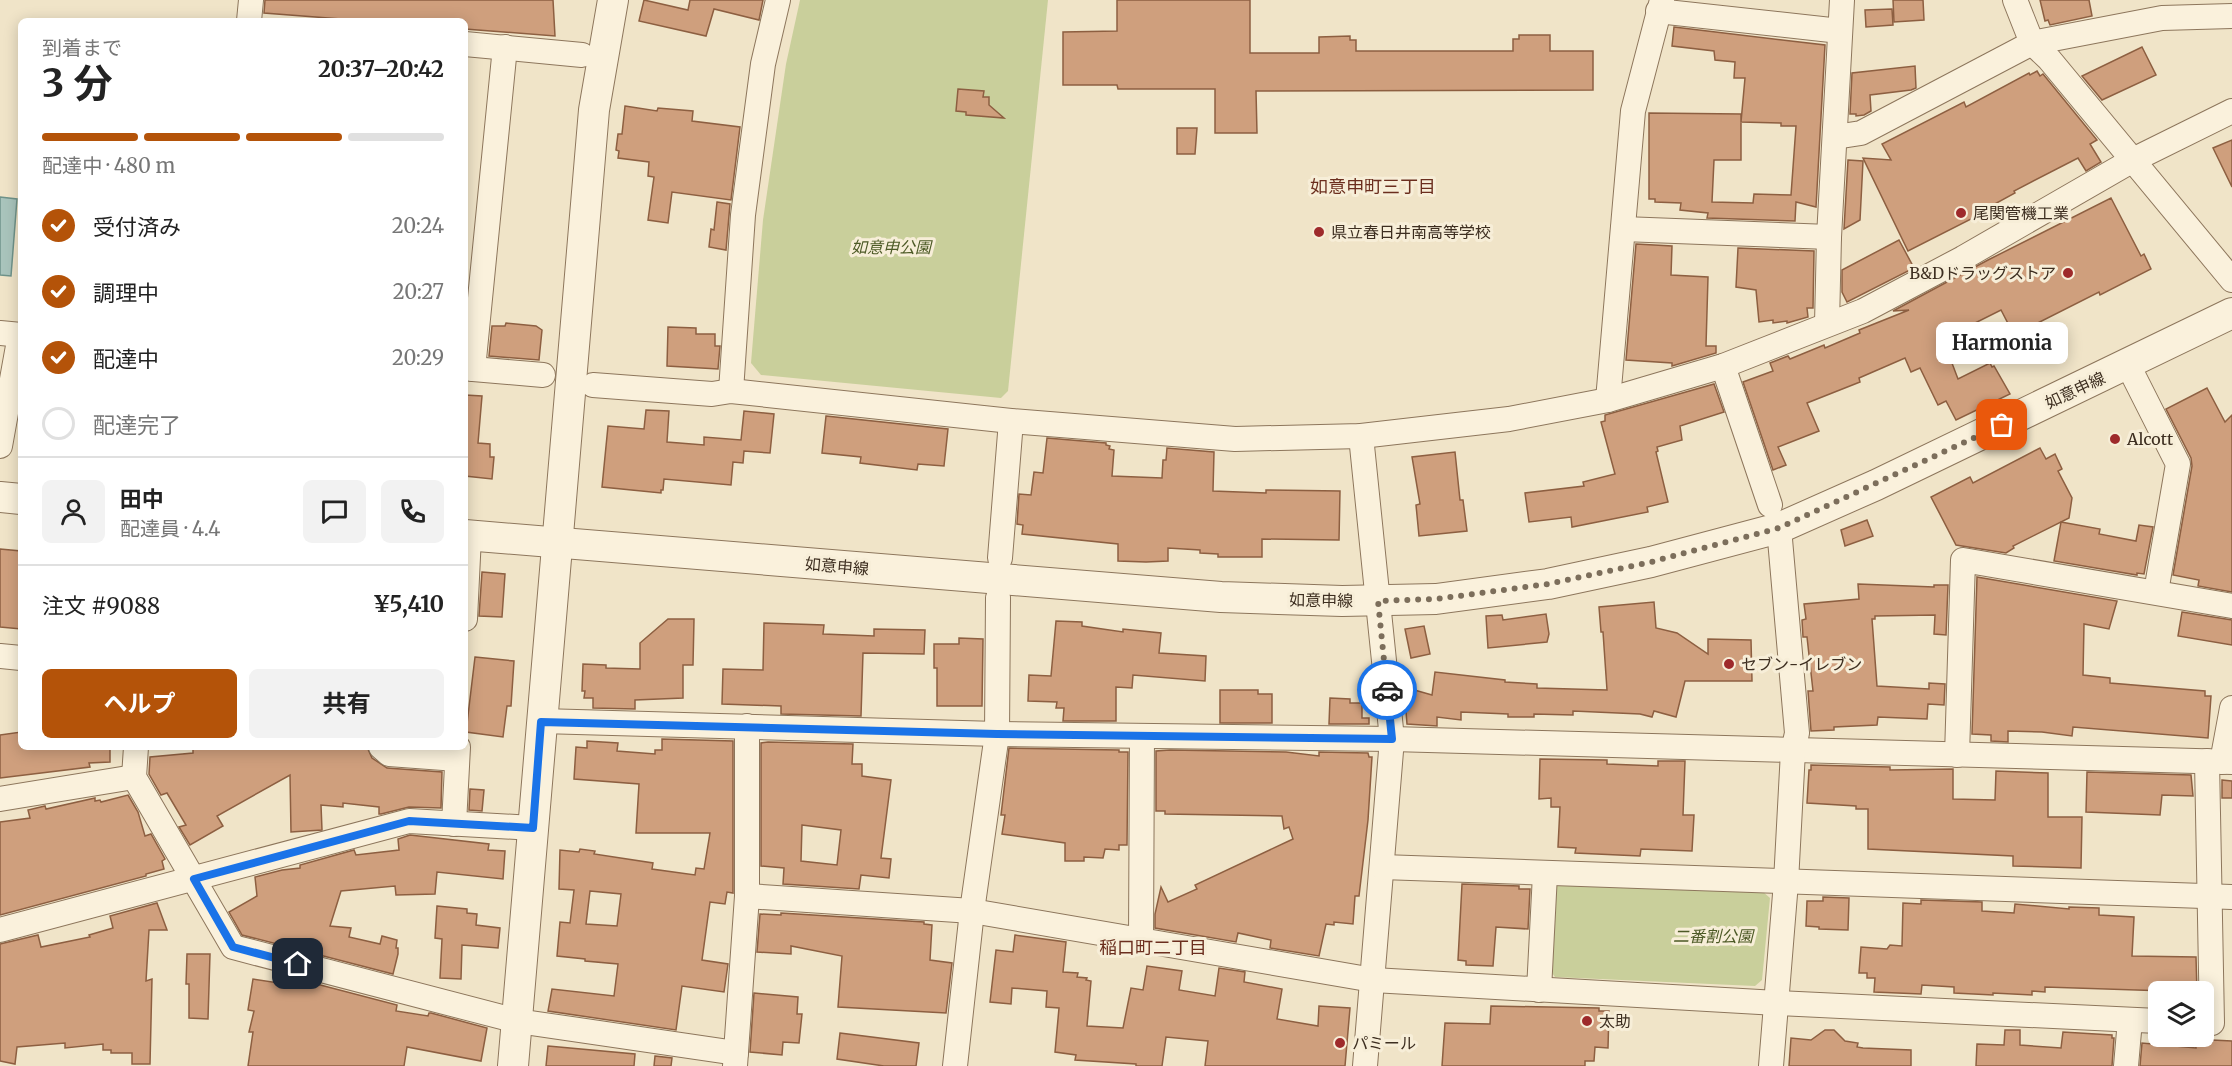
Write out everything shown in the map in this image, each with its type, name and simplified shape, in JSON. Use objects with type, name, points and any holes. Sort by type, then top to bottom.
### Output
[{"type":"street","points":[[249,18],[251,0]]},
{"type":"street","points":[[513,1066],[558,543],[569,379],[594,110],[613,0]]},
{"type":"street","points":[[731,391],[743,215],[763,64],[777,0]]},
{"type":"street","points":[[1827,324],[1829,237],[1842,0]]},
{"type":"street","points":[[2015,0],[2032,43],[2049,59],[2232,280]]},
{"type":"street","points":[[1608,400],[1633,111],[1660,6],[1840,31]]},
{"type":"street","points":[[1835,136],[1862,134],[2032,43],[2162,18],[2232,16]]},
{"type":"street","points":[[468,44],[582,55]]},
{"type":"street","points":[[506,47],[469,369],[543,375]]},
{"type":"street","points":[[593,385],[712,394],[731,391],[1011,421],[1235,439],[1361,436],[1509,419],[1608,400],[1723,366],[1863,311],[1964,258],[2133,160],[2232,111]]},
{"type":"street","points":[[1623,229],[1829,237]]},
{"type":"street","name":"如意申線","points":[[468,536],[1221,597],[1378,601],[1436,599],[1548,584],[1651,562],[1775,517],[1876,485],[2232,313]]},
{"type":"street","points":[[0,333],[18,335]]},
{"type":"street","points":[[0,446],[18,351]]},
{"type":"street","points":[[2128,365],[2178,464],[2156,592]]},
{"type":"street","points":[[1723,366],[1775,517],[1797,733],[1793,751],[1786,882],[1771,1066]]},
{"type":"street","points":[[1000,558],[1011,421]]},
{"type":"street","points":[[1361,436],[1392,739],[1365,1066]]},
{"type":"street","points":[[0,497],[18,499]]},
{"type":"street","points":[[1957,755],[1963,560],[2232,606]]},
{"type":"street","points":[[955,1066],[972,911],[997,734],[998,598]]},
{"type":"street","points":[[0,656],[18,658]]},
{"type":"street","points":[[2216,1024],[2221,896],[2220,762],[2232,708]]},
{"type":"street","points":[[541,722],[997,734],[1392,739],[2220,762]]},
{"type":"street","points":[[136,750],[134,777],[233,947],[517,1021],[736,1059],[747,896],[747,726]]},
{"type":"street","points":[[1141,940],[1142,736]]},
{"type":"street","points":[[384,750],[389,754],[458,753],[454,824]]},
{"type":"street","points":[[0,799],[134,777]]},
{"type":"street","points":[[0,930],[409,821],[533,828]]},
{"type":"street","points":[[1382,867],[2221,896]]},
{"type":"street","points":[[1539,990],[1545,874]]},
{"type":"street","points":[[747,896],[972,911],[1373,980],[1777,1003],[2148,1021]]},
{"type":"street","points":[[2126,1066],[2130,1020]]},
{"type":"green space","name":"如意申公園","points":[[800,0],[1048,0],[1008,391],[1001,398],[761,375],[751,363],[763,220],[786,64]]},
{"type":"green space","name":"二番割公園","points":[[1560,883],[1762,891],[1770,898],[1762,980],[1755,986],[1555,977],[1550,970],[1553,890]]},
{"type":"water","points":[[0,197],[17,199],[11,276],[0,275]]},
{"type":"building","points":[[265,0],[553,0],[555,36],[468,29],[468,18],[328,18],[264,13]]},
{"type":"building","points":[[644,0],[688,10],[690,0],[763,0],[759,20],[714,9],[706,36],[639,21]]},
{"type":"building","points":[[1117,0],[1250,0],[1250,53],[1319,53],[1319,37],[1350,36],[1350,40],[1356,40],[1356,51],[1513,51],[1513,39],[1519,39],[1519,35],[1550,35],[1550,51],[1593,51],[1593,90],[1256,91],[1257,133],[1215,133],[1215,89],[1118,89],[1117,85],[1063,85],[1063,32],[1117,31]]},
{"type":"building","points":[[1893,0],[1923,0],[1924,20],[1894,22]]},
{"type":"building","points":[[2040,0],[2089,0],[2092,16],[2050,25],[2048,20],[2045,21]]},
{"type":"building","points":[[1892,9],[1893,25],[1866,27],[1865,10]]},
{"type":"building","points":[[1674,27],[1825,45],[1816,207],[1796,202],[1795,221],[1707,218],[1708,213],[1680,210],[1681,203],[1655,202],[1655,199],[1649,199],[1649,113],[1741,114],[1741,122],[1745,78],[1734,78],[1735,62],[1715,60],[1714,51],[1672,46]],"holes":[[[1741,122],[1781,123],[1781,126],[1796,126],[1791,195],[1754,194],[1753,203],[1712,202],[1714,160],[1741,160]]]},
{"type":"building","points":[[2142,47],[2156,75],[2102,100],[2082,76]]},
{"type":"building","points":[[1915,66],[1916,88],[1870,95],[1871,111],[1864,115],[1850,114],[1852,73]]},
{"type":"building","points":[[2037,71],[2040,76],[2043,74],[2097,140],[2090,144],[2101,162],[2086,171],[2078,158],[2014,191],[2015,193],[1980,212],[1981,214],[1908,251],[1863,158],[1891,160],[1882,144],[1964,102],[1966,107],[2029,73],[2030,75]]},
{"type":"building","points":[[958,89],[984,91],[983,97],[989,97],[989,105],[1004,118],[966,115],[966,112],[956,111]]},
{"type":"building","points":[[625,106],[657,111],[658,108],[693,111],[692,121],[740,127],[731,200],[672,192],[668,223],[648,220],[654,177],[648,176],[649,162],[618,158],[619,151],[616,150],[618,134],[622,134]]},
{"type":"building","points":[[1177,128],[1197,128],[1195,154],[1177,154]]},
{"type":"building","points":[[2232,140],[2232,187],[2213,148]]},
{"type":"building","points":[[1848,160],[1863,161],[1860,220],[1844,229]]},
{"type":"building","points":[[2111,198],[2141,256],[2144,254],[2151,269],[2100,295],[2099,292],[2014,335],[2001,310],[1951,335],[1953,337],[1944,342],[1958,379],[1990,363],[2010,394],[1956,420],[1946,401],[1938,405],[1920,368],[1911,372],[1905,358],[1859,378],[1860,382],[1807,403],[1819,431],[1778,447],[1786,465],[1773,470],[1743,382],[1773,371],[1770,363],[1788,356],[1790,359],[1824,345],[1825,348],[1860,333],[1859,330],[1909,310],[1893,311]]},
{"type":"building","points":[[717,202],[730,204],[726,250],[709,247],[711,229],[714,230]]},
{"type":"building","points":[[1899,240],[1914,268],[1847,302],[1842,292],[1842,270]]},
{"type":"building","points":[[1636,244],[1672,246],[1671,275],[1708,277],[1706,346],[1716,346],[1716,353],[1672,366],[1672,363],[1626,360]]},
{"type":"building","points":[[1738,248],[1814,251],[1813,308],[1807,308],[1808,317],[1787,323],[1787,321],[1773,323],[1773,320],[1759,322],[1756,290],[1736,287]]},
{"type":"building","points":[[506,323],[536,326],[542,330],[539,360],[489,356],[492,326],[505,326]]},
{"type":"building","points":[[668,327],[696,328],[696,334],[715,334],[715,346],[720,346],[718,369],[667,366]]},
{"type":"building","points":[[1714,384],[1724,412],[1680,426],[1682,440],[1657,447],[1656,452],[1668,502],[1647,507],[1648,512],[1572,527],[1571,517],[1529,522],[1525,493],[1584,486],[1583,482],[1615,474],[1601,422],[1605,421],[1605,415]]},
{"type":"building","points":[[2207,388],[2225,422],[2232,415],[2232,592],[2198,586],[2199,580],[2173,575],[2192,466],[2191,458],[2166,409]]},
{"type":"building","points":[[468,395],[482,396],[478,443],[490,444],[490,457],[494,457],[492,479],[468,476]]},
{"type":"building","points":[[646,410],[669,411],[667,442],[704,445],[704,437],[741,440],[744,411],[774,414],[770,453],[744,451],[743,463],[733,462],[731,485],[664,479],[661,493],[602,487],[608,426],[644,429]]},
{"type":"building","points":[[826,416],[948,429],[944,466],[918,464],[917,470],[860,463],[861,457],[822,453]]},
{"type":"building","points":[[1047,438],[1106,443],[1110,446],[1109,449],[1114,450],[1112,476],[1162,478],[1163,460],[1166,460],[1167,448],[1214,452],[1213,491],[1266,493],[1266,490],[1340,491],[1339,540],[1262,539],[1262,557],[1218,557],[1218,554],[1200,553],[1200,550],[1168,548],[1168,561],[1146,562],[1118,561],[1118,544],[1022,534],[1023,525],[1017,524],[1019,494],[1031,495],[1034,472],[1043,473]]},
{"type":"building","points":[[2040,448],[2046,459],[2055,454],[2062,469],[2058,471],[2072,498],[2069,518],[2013,546],[2014,548],[2006,553],[1956,545],[1931,497],[1970,477],[1973,483]]},
{"type":"building","points":[[1455,452],[1460,500],[1463,500],[1467,531],[1419,536],[1416,505],[1420,504],[1412,457]]},
{"type":"building","points":[[1867,520],[1873,536],[1845,546],[1841,530]]},
{"type":"building","points":[[2061,522],[2100,529],[2099,534],[2136,541],[2139,525],[2153,527],[2144,574],[2137,573],[2137,575],[2054,561]]},
{"type":"building","points":[[0,549],[18,551],[18,629],[0,627]]},
{"type":"building","points":[[482,572],[505,574],[502,617],[479,616]]},
{"type":"building","points":[[1977,577],[2117,601],[2109,629],[2084,624],[2083,675],[2110,678],[2110,683],[2205,691],[2205,696],[2211,696],[2208,738],[2073,727],[2072,736],[2008,731],[2008,742],[1991,741],[1991,735],[1972,734]]},
{"type":"building","points":[[1858,584],[1934,587],[1934,585],[1948,585],[1946,635],[1934,634],[1935,615],[1875,616],[1875,619],[1872,619],[1877,686],[1929,689],[1929,683],[1945,684],[1944,705],[1928,704],[1927,719],[1878,717],[1877,725],[1834,727],[1834,730],[1811,731],[1808,691],[1813,691],[1807,637],[1803,637],[1802,620],[1806,619],[1804,604],[1859,599]]},
{"type":"building","points":[[1654,602],[1656,628],[1677,633],[1708,654],[1708,639],[1751,640],[1752,681],[1685,681],[1676,717],[1654,711],[1652,717],[1640,714],[1573,711],[1573,715],[1534,714],[1534,717],[1461,712],[1461,720],[1437,717],[1437,726],[1407,724],[1404,687],[1432,695],[1435,672],[1537,684],[1537,688],[1607,690],[1599,607]]},
{"type":"building","points":[[2182,612],[2232,620],[2232,645],[2178,636]]},
{"type":"building","points":[[1546,614],[1549,634],[1547,642],[1488,648],[1486,616],[1502,615],[1503,620]]},
{"type":"building","points":[[668,619],[694,619],[693,665],[683,665],[683,698],[635,700],[635,709],[593,708],[593,698],[584,698],[585,691],[582,691],[583,664],[606,665],[606,668],[640,669],[640,643]]},
{"type":"building","points":[[1056,621],[1082,622],[1082,626],[1123,632],[1123,629],[1161,633],[1159,653],[1206,656],[1205,681],[1133,675],[1132,688],[1116,687],[1116,721],[1063,721],[1064,708],[1056,708],[1057,702],[1028,701],[1029,675],[1051,676]]},
{"type":"building","points":[[764,623],[824,625],[823,634],[874,636],[874,629],[925,630],[924,654],[863,653],[861,716],[781,714],[781,706],[722,704],[723,669],[763,670]]},
{"type":"building","points":[[1424,626],[1430,654],[1411,658],[1405,629]]},
{"type":"building","points":[[959,638],[983,639],[982,706],[937,706],[937,668],[934,668],[934,644],[959,644]]},
{"type":"building","points":[[475,657],[514,661],[511,706],[507,706],[503,737],[468,732]]},
{"type":"building","points":[[1220,690],[1258,690],[1258,694],[1272,694],[1272,723],[1220,723]]},
{"type":"building","points":[[1330,698],[1350,699],[1350,703],[1362,703],[1362,718],[1369,718],[1369,724],[1329,724]]},
{"type":"building","points":[[18,732],[18,750],[110,750],[110,762],[89,763],[90,767],[0,778],[0,735]]},
{"type":"building","points":[[662,739],[733,741],[733,893],[727,892],[725,904],[710,902],[702,960],[728,964],[724,992],[682,986],[676,1030],[548,1011],[552,989],[614,996],[618,964],[557,956],[560,922],[570,923],[574,890],[559,889],[560,850],[595,851],[594,854],[653,863],[652,869],[695,875],[696,868],[704,869],[710,833],[636,833],[639,784],[574,779],[576,747],[587,748],[587,741],[618,743],[617,751],[655,754],[655,750],[662,750]],"holes":[[[590,891],[621,894],[617,926],[586,924]]]},
{"type":"building","points":[[761,743],[853,744],[852,764],[862,764],[862,776],[891,780],[881,858],[891,859],[889,878],[861,875],[859,889],[783,884],[784,868],[761,866]],"holes":[[[802,825],[841,830],[837,865],[801,861]]]},
{"type":"building","points":[[1009,748],[1128,752],[1127,845],[1119,845],[1119,850],[1105,849],[1103,858],[1084,857],[1084,861],[1065,861],[1065,843],[1002,834],[1005,815],[1001,815]]},
{"type":"building","points":[[193,750],[368,750],[372,758],[387,768],[442,772],[441,808],[409,807],[379,814],[379,807],[343,803],[343,807],[321,805],[322,830],[291,832],[290,775],[217,816],[223,826],[190,845],[179,827],[186,825],[167,793],[161,795],[149,774],[150,757],[193,753]]},
{"type":"building","points":[[1156,751],[1286,752],[1319,756],[1319,752],[1368,753],[1369,757],[1372,757],[1368,820],[1359,896],[1355,896],[1353,924],[1334,922],[1334,925],[1326,924],[1319,956],[1270,948],[1271,940],[1238,933],[1236,942],[1155,928],[1155,914],[1161,887],[1168,902],[1197,889],[1195,885],[1293,839],[1289,827],[1284,829],[1282,816],[1165,814],[1165,811],[1156,811]]},
{"type":"building","points":[[1540,759],[1607,760],[1607,764],[1658,766],[1658,761],[1685,761],[1683,815],[1694,815],[1692,851],[1641,849],[1640,856],[1575,853],[1576,848],[1558,847],[1560,807],[1551,807],[1551,798],[1539,799]]},
{"type":"building","points":[[1811,765],[1890,767],[1890,770],[1953,769],[1953,799],[1995,800],[1996,771],[2048,773],[2048,817],[2082,817],[2081,868],[2013,866],[2013,856],[1868,849],[1868,809],[1856,809],[1856,806],[1807,803]]},
{"type":"building","points":[[2087,772],[2191,775],[2193,796],[2162,795],[2160,815],[2086,812]]},
{"type":"building","points":[[2222,780],[2232,781],[2232,798],[2222,798]]},
{"type":"building","points":[[470,789],[484,790],[482,811],[469,810]]},
{"type":"building","points":[[128,795],[138,812],[145,836],[151,834],[165,859],[162,861],[164,869],[146,874],[146,876],[0,915],[0,822],[30,818],[28,810],[45,806],[46,809],[95,798],[95,801],[100,800],[101,802]]},
{"type":"building","points":[[410,835],[489,844],[488,850],[505,851],[503,879],[437,872],[435,894],[396,895],[395,886],[341,891],[330,926],[351,928],[349,937],[380,944],[382,936],[397,940],[398,954],[393,974],[242,935],[229,912],[257,896],[255,877],[300,868],[300,865],[354,850],[356,855],[399,850],[398,839]]},
{"type":"building","points":[[1462,884],[1519,886],[1519,889],[1530,889],[1528,929],[1496,927],[1493,966],[1466,965],[1466,961],[1458,960]]},
{"type":"building","points":[[1823,897],[1849,898],[1848,930],[1806,926],[1807,901],[1823,901]]},
{"type":"building","points":[[1921,900],[1982,902],[1982,911],[2014,913],[2015,904],[2069,909],[2069,907],[2099,908],[2099,915],[2134,917],[2132,956],[2196,957],[2197,981],[2148,981],[2148,990],[2045,987],[2045,992],[2032,991],[2032,995],[1954,993],[1954,987],[1922,985],[1921,994],[1874,992],[1875,978],[1867,978],[1867,973],[1859,973],[1861,947],[1887,949],[1890,945],[1902,946],[1903,903],[1921,904]]},
{"type":"building","points":[[157,903],[167,930],[149,930],[146,981],[152,979],[150,1064],[132,1064],[132,1053],[111,1053],[111,1050],[103,1050],[103,1044],[65,1048],[65,1043],[17,1047],[15,1064],[0,1061],[0,944],[38,935],[41,947],[90,937],[89,935],[113,928],[110,916]]},
{"type":"building","points":[[437,906],[467,909],[467,913],[477,914],[476,925],[500,928],[498,948],[462,945],[461,979],[440,978],[442,939],[435,938]]},
{"type":"building","points":[[781,913],[924,922],[924,924],[932,925],[930,960],[952,963],[946,1013],[838,1007],[842,956],[791,946],[791,954],[757,952],[760,914],[781,915]]},
{"type":"building","points":[[1015,935],[1066,942],[1063,972],[1078,973],[1077,977],[1091,981],[1087,1026],[1123,1028],[1131,988],[1143,990],[1147,966],[1182,971],[1179,990],[1215,996],[1219,968],[1245,972],[1244,982],[1282,989],[1277,1019],[1318,1026],[1319,1006],[1350,1008],[1345,1066],[1205,1066],[1208,1041],[1166,1037],[1162,1066],[1075,1060],[1076,1055],[1055,1052],[1059,1008],[1046,1007],[1047,991],[1012,988],[1011,1004],[990,1002],[996,950],[1013,952]]},
{"type":"building","points":[[187,954],[210,954],[208,1019],[189,1018],[189,984],[186,984]]},
{"type":"building","points":[[286,976],[397,1005],[396,1011],[428,1016],[431,1013],[487,1028],[481,1061],[407,1047],[404,1066],[248,1066],[253,1032],[249,1032],[254,1011],[248,1010],[253,979],[285,984]]},
{"type":"building","points":[[754,993],[798,997],[797,1014],[802,1014],[799,1043],[783,1042],[782,1055],[750,1052]]},
{"type":"building","points":[[1491,1006],[1599,1008],[1599,1011],[1609,1011],[1608,1048],[1595,1047],[1594,1061],[1585,1061],[1585,1066],[1442,1066],[1445,1023],[1490,1024]]},
{"type":"building","points":[[1825,1030],[1834,1030],[1845,1041],[1858,1043],[1857,1047],[1911,1050],[1911,1066],[1789,1066],[1791,1038],[1811,1040]]},
{"type":"building","points":[[2005,1030],[2020,1030],[2020,1045],[2061,1048],[2063,1032],[2112,1035],[2114,1038],[2112,1066],[1976,1066],[1977,1044],[2004,1045]]},
{"type":"building","points":[[840,1033],[919,1043],[916,1066],[884,1066],[837,1059]]},
{"type":"building","points":[[2214,1040],[2232,1041],[2232,1066],[2140,1066],[2142,1043],[2148,1044],[2148,1047],[2214,1047]]},
{"type":"building","points":[[548,1046],[635,1054],[634,1066],[546,1066]]},
{"type":"building","points":[[655,1056],[672,1058],[671,1066],[654,1066]]},
{"type":"way so far","points":[[1387,690],[1378,601],[1436,599],[1548,584],[1651,562],[1779,528],[2002,425]]},
{"type":"place","name":"尾関管機工業","points":[[1961,213]]},
{"type":"place","name":"県立春日井南高等学校","points":[[1319,232]]},
{"type":"place","name":"B&Dドラッグストア","points":[[2068,273]]},
{"type":"place","name":"Harmonia","points":[[2002,425]]},
{"type":"place","name":"Alcott","points":[[2115,439]]},
{"type":"place","name":"セブン-イレブン","points":[[1729,664]]},
{"type":"place","name":"太助","points":[[1587,1021]]},
{"type":"place","name":"パミール","points":[[1340,1043]]},
{"type":"district","name":"如意申町三丁目","points":[[1373,186]]},
{"type":"district","name":"稲口町二丁目","points":[[1153,947]]},
{"type":"route","points":[[298,964],[233,947],[194,879],[409,821],[533,828],[541,722],[997,734],[1392,739],[1387,690]]}]
